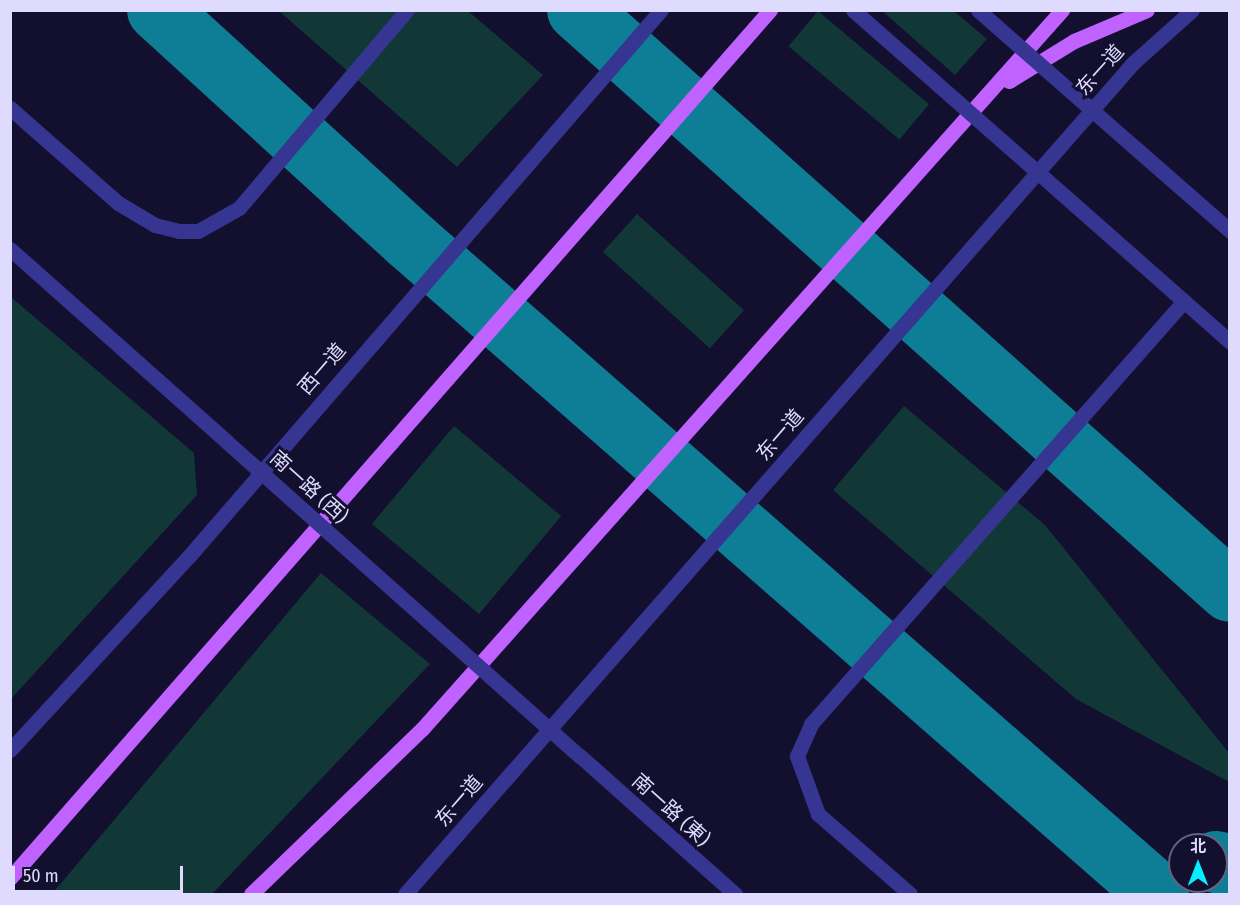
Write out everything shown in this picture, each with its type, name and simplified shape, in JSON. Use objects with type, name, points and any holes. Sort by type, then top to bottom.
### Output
[{"type":"main road","points":[[10,878],[770,10]]},
{"type":"main road","points":[[251,894],[422,729],[983,102],[1062,10]]},
{"type":"main road","points":[[983,102],[1025,69],[1074,41],[1147,10]]},
{"type":"street","points":[[10,108],[118,203],[155,225],[179,231],[198,231],[239,208],[407,10]]},
{"type":"street","name":"西一道","points":[[10,750],[190,555],[661,10]]},
{"type":"street","points":[[853,10],[1230,342]]},
{"type":"street","points":[[978,10],[1230,231]]},
{"type":"street","name":"东一道","points":[[405,894],[1133,63],[1192,10]]},
{"type":"street","name":"南一路 (西)","points":[[10,249],[580,756]]},
{"type":"street","points":[[910,894],[819,814],[797,756],[811,724],[1184,302]]},
{"type":"street","name":"南一路 (東)","points":[[580,756],[735,894]]},
{"type":"green space","points":[[279,11],[468,11],[543,75],[457,167]]},
{"type":"green space","points":[[818,11],[929,104],[900,139],[788,46]]},
{"type":"green space","points":[[882,11],[954,11],[987,39],[955,75]]},
{"type":"green space","points":[[637,214],[744,310],[710,348],[603,252]]},
{"type":"green space","points":[[11,297],[194,453],[197,495],[11,699]]},
{"type":"green space","points":[[904,406],[1045,525],[1229,753],[1229,782],[1076,699],[833,490]]},
{"type":"green space","points":[[454,426],[561,516],[479,614],[372,524]]},
{"type":"green space","points":[[321,573],[430,664],[212,894],[52,894]]},
{"type":"taxiway","points":[[158,10],[411,241],[1158,894]]},
{"type":"taxiway","points":[[578,10],[1230,591]]}]
